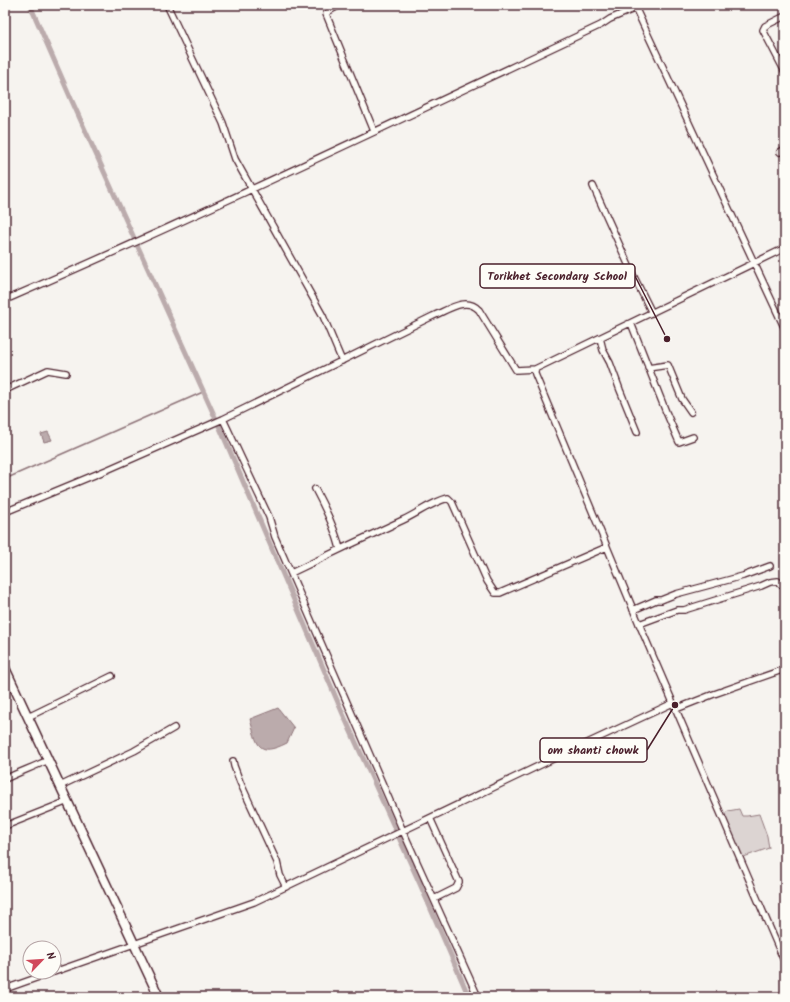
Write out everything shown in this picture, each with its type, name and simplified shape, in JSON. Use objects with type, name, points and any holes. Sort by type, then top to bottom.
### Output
[{"type":"street","points":[[167,5],[223,123],[235,159],[324,316],[342,361]]},
{"type":"street","points":[[340,5],[326,14],[374,131]]},
{"type":"street","points":[[5,300],[295,170],[374,131],[601,25],[635,7],[643,5]]},
{"type":"street","points":[[635,7],[785,329]]},
{"type":"street","points":[[785,16],[765,26],[763,30],[785,72]]},
{"type":"street","points":[[593,186],[633,275],[652,313]]},
{"type":"street","points":[[5,512],[221,420],[433,316],[465,303],[471,304],[479,310],[516,370],[535,369],[785,248]]},
{"type":"street","points":[[631,323],[679,442],[693,437]]},
{"type":"street","points":[[600,338],[637,432]]},
{"type":"street","points":[[648,368],[668,365],[682,399],[690,412]]},
{"type":"street","points":[[535,369],[535,374],[633,610],[785,963]]},
{"type":"street","points":[[5,390],[48,370],[66,373]]},
{"type":"street","points":[[221,420],[269,517],[275,537],[403,831],[478,997]]},
{"type":"street","points":[[315,489],[338,541],[340,549]]},
{"type":"street","points":[[291,573],[405,519],[441,500],[448,498],[452,502],[487,581],[495,593],[500,593],[607,547]]},
{"type":"street","points":[[633,610],[656,600],[661,600],[711,583],[743,576],[770,566]]},
{"type":"street","points":[[639,624],[677,610],[684,610],[770,582],[778,581],[780,584]]},
{"type":"street","points":[[5,668],[159,997]]},
{"type":"street","points":[[676,709],[785,669]]},
{"type":"street","points":[[28,717],[112,676]]},
{"type":"street","points":[[62,969],[254,902],[673,703]]},
{"type":"street","points":[[60,786],[134,750],[174,728]]},
{"type":"street","points":[[5,779],[48,760]]},
{"type":"street","points":[[234,761],[234,766],[240,782],[277,862],[280,875],[286,887]]},
{"type":"street","points":[[6,824],[68,801]]},
{"type":"street","points":[[430,818],[459,882],[456,888],[434,899]]},
{"type":"street","points":[[5,988],[30,980]]},
{"type":"shaded area","points":[[48,432],[52,440],[44,442],[41,434]]},
{"type":"shaded area","points":[[278,708],[294,728],[287,743],[270,749],[264,749],[257,742],[250,719]]},
{"type":"shaded area","points":[[739,809],[742,816],[759,814],[767,836],[769,848],[741,858],[722,815],[728,811]]},
{"type":"waterway","points":[[30,5],[220,428],[343,714],[469,997]]},
{"type":"waterway","points":[[5,479],[203,392]]},
{"type":"place","name":"Torikhet Secondary School","points":[[667,339]]},
{"type":"place","name":"om shanti chowk","points":[[675,705]]}]
